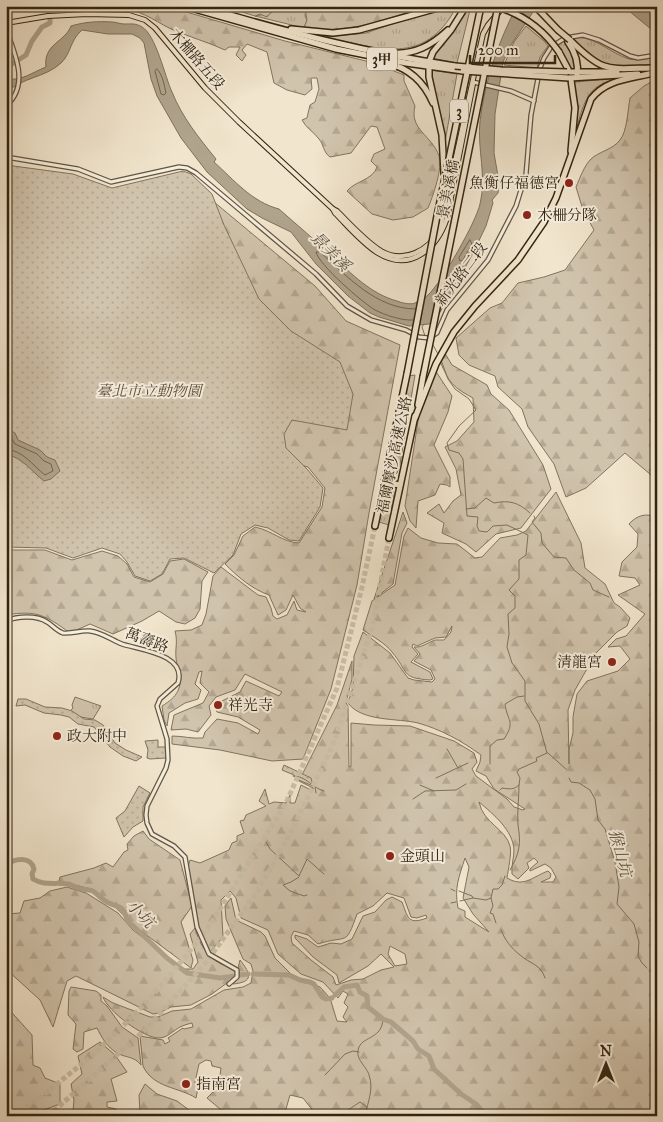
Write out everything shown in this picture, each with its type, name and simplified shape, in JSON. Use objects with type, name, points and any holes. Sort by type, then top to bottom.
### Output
[{"type":"highway","name":"3甲","points":[[184,6],[265,31],[336,49],[429,64],[568,75]]},
{"type":"highway","name":"3甲","points":[[199,6],[318,40],[463,71],[617,76],[655,70]]},
{"type":"highway","points":[[266,25],[318,33],[346,32],[371,28],[445,6]]},
{"type":"highway","points":[[437,216],[444,174],[444,150],[440,123],[429,77],[429,64],[433,52],[466,6]]},
{"type":"highway","name":"景美溪橋","points":[[406,374],[481,6]]},
{"type":"highway","points":[[494,6],[516,14],[530,23],[545,35],[559,52],[575,100],[571,151],[566,169]]},
{"type":"highway","name":"景美溪橋","points":[[423,377],[498,6]]},
{"type":"highway","points":[[535,6],[569,41],[600,66],[617,69],[655,70]]},
{"type":"highway","points":[[344,45],[388,53],[412,52],[428,46],[450,29]]},
{"type":"highway","points":[[569,41],[576,56],[577,75]]},
{"type":"highway","points":[[336,49],[346,54],[390,63],[409,72],[418,79],[429,93],[440,123]]},
{"type":"highway","points":[[415,418],[441,355],[454,332],[529,246],[553,204],[588,106],[595,94],[612,83],[655,70]]},
{"type":"highway","name":"福爾摩沙高速公路","points":[[375,526],[406,374]]},
{"type":"highway","name":"福爾摩沙高速公路","points":[[389,538],[423,377]]},
{"type":"highway","points":[[384,482],[400,485]]},
{"type":"main road","name":"木柵路五段","points":[[6,23],[48,16],[87,14],[126,14],[145,20],[159,33],[200,82],[227,110],[375,246],[386,253],[394,255],[412,254],[431,244],[436,236],[442,220],[470,88],[475,82],[485,30],[504,6]]},
{"type":"street","points":[[6,106],[16,92],[20,76],[7,31]]},
{"type":"street","name":"新光路二段","points":[[6,159],[78,169],[111,182],[179,167],[187,168],[196,173],[316,274],[347,306],[371,320],[402,329],[422,338],[435,335],[447,310],[492,254],[516,206],[526,174],[530,120],[534,101],[544,58],[551,47],[565,38],[578,35],[588,36],[633,57],[657,55]]},
{"type":"street","points":[[475,82],[507,90],[534,101]]},
{"type":"street","name":"萬壽路","points":[[6,621],[15,618],[38,619],[63,633],[87,630],[164,656],[176,666],[179,676],[178,683],[160,700],[157,706],[166,739],[168,763],[149,801],[146,819],[152,834],[174,846],[185,857],[195,918],[204,946],[209,954],[238,970],[238,977],[229,984]]},
{"type":"green space","points":[[117,6],[166,6],[285,41],[374,63],[404,75],[404,81],[415,106],[415,121],[436,149],[440,161],[439,175],[428,208],[413,217],[393,220],[372,214],[347,191],[372,175],[377,167],[371,161],[374,154],[385,149],[377,127],[371,126],[351,153],[330,157],[328,155],[319,139],[302,120],[307,118],[310,105],[315,102],[319,89],[317,78],[311,78],[312,89],[305,95],[287,90],[274,83],[267,52],[247,44],[242,50],[246,55],[242,61],[236,55],[240,47],[229,47],[225,50],[171,29],[139,13],[117,9]]},
{"type":"green space","points":[[230,6],[431,6],[369,24],[322,30],[304,28],[307,20],[305,9],[276,7],[267,17],[260,14],[255,16],[229,8]]},
{"type":"green space","points":[[469,6],[471,6],[457,63],[432,58]]},
{"type":"green space","points":[[276,7],[306,9],[305,16],[307,20],[304,28],[255,16],[271,13]]},
{"type":"green space","points":[[448,8],[453,13],[440,30],[426,41],[410,47],[394,49],[377,48],[322,37],[366,33],[409,18]]},
{"type":"green space","points":[[526,26],[548,46],[540,57],[537,68],[504,65],[514,42]]},
{"type":"green space","points":[[577,37],[592,40],[629,59],[639,60],[657,57],[657,64],[616,67],[600,63],[572,39],[576,69],[570,69],[556,45]]},
{"type":"green space","points":[[431,70],[457,74],[445,142]]},
{"type":"green space","points":[[621,78],[602,84],[591,93],[581,113],[575,134],[577,111],[574,82]]},
{"type":"green space","points":[[657,79],[657,480],[625,453],[586,488],[566,497],[554,464],[528,427],[522,409],[498,387],[495,376],[469,365],[459,355],[456,338],[490,308],[502,303],[518,283],[565,270],[594,230],[583,210],[576,187],[582,172],[591,159],[614,146],[620,140],[626,126],[630,98],[644,86]]},
{"type":"green space","name":"臺北市立動物園","points":[[6,165],[73,174],[112,188],[183,171],[191,174],[212,194],[224,225],[259,299],[291,331],[340,362],[353,394],[347,430],[292,420],[284,434],[286,448],[323,488],[320,507],[299,541],[289,540],[268,528],[255,525],[241,534],[233,555],[214,573],[184,558],[170,559],[162,574],[150,581],[135,576],[120,554],[102,548],[73,558],[46,548],[6,547]]},
{"type":"green space","points":[[184,177],[315,286],[346,321],[400,345],[357,585],[331,689],[303,759],[272,761],[220,750],[172,744],[172,736],[203,738],[205,732],[217,719],[238,723],[258,734],[260,730],[238,717],[217,712],[215,707],[218,703],[240,692],[246,681],[279,696],[282,692],[245,674],[235,690],[216,697],[209,706],[211,715],[198,732],[186,729],[171,730],[174,715],[203,703],[209,692],[200,683],[202,671],[199,672],[195,684],[201,690],[198,699],[185,703],[169,713],[167,726],[164,720],[162,706],[172,699],[178,691],[180,682],[176,659],[175,631],[191,630],[202,625],[213,576],[221,567],[258,595],[266,597],[273,616],[277,619],[287,615],[294,601],[297,610],[306,612],[300,608],[293,595],[286,610],[278,615],[269,595],[246,582],[225,564],[234,555],[243,536],[255,527],[287,541],[299,543],[322,507],[325,488],[308,467],[277,458],[244,346]]},
{"type":"green space","points":[[443,350],[452,365],[487,385],[491,394],[509,410],[543,465],[551,489],[521,528],[496,534],[476,552],[466,544],[442,533],[444,523],[427,513],[439,504],[444,513],[453,501],[461,495],[456,469],[445,447],[457,441],[474,422],[473,398],[451,382],[438,357]]},
{"type":"green space","points":[[433,367],[452,396],[448,412],[434,445],[450,477],[450,487],[440,484],[435,495],[418,501],[416,528],[410,521],[405,506],[420,408]]},
{"type":"green space","points":[[415,375],[400,464],[397,473],[393,475],[390,470],[391,461],[408,376]]},
{"type":"green space","points":[[390,489],[394,492],[394,496],[389,525],[379,522],[385,494]]},
{"type":"green space","points":[[556,492],[581,543],[585,568],[605,584],[614,603],[630,618],[627,626],[617,632],[596,653],[575,690],[568,710],[569,764],[569,749],[573,733],[573,717],[577,694],[587,681],[618,671],[630,659],[620,646],[608,647],[616,639],[626,636],[645,614],[618,595],[640,585],[635,578],[619,576],[622,562],[637,547],[638,534],[629,524],[642,516],[657,517],[657,1116],[317,1116],[303,1098],[290,1095],[284,1116],[231,1116],[207,1098],[218,1090],[221,1068],[212,1066],[211,1061],[206,1060],[199,1064],[195,1082],[198,1088],[196,1098],[153,1079],[143,1066],[140,1036],[163,1040],[165,1044],[170,1041],[168,1038],[183,1028],[193,1027],[192,1023],[180,1027],[165,1037],[152,1037],[127,1023],[106,1003],[103,997],[113,1003],[150,1017],[158,1017],[172,1011],[191,1009],[224,990],[243,987],[251,983],[253,971],[251,964],[243,959],[226,919],[225,906],[231,898],[236,920],[261,932],[265,936],[275,958],[291,974],[320,987],[330,998],[337,1021],[347,1022],[343,1017],[348,1007],[344,1003],[348,994],[343,991],[338,998],[323,982],[301,974],[278,954],[268,930],[241,918],[236,898],[230,891],[221,900],[223,937],[210,952],[199,933],[188,867],[190,860],[200,863],[229,850],[232,843],[237,841],[237,836],[244,833],[240,821],[244,820],[246,815],[266,806],[259,801],[265,789],[269,804],[274,802],[286,803],[290,795],[290,803],[295,803],[301,785],[313,789],[299,781],[337,705],[352,661],[352,679],[346,703],[348,706],[349,767],[351,766],[351,723],[410,726],[454,741],[474,753],[477,762],[472,769],[476,776],[507,799],[514,807],[525,809],[494,789],[486,776],[476,771],[481,755],[459,740],[418,723],[381,718],[362,713],[348,703],[353,687],[354,656],[363,632],[390,653],[408,678],[432,682],[435,679],[431,670],[414,661],[420,654],[414,647],[422,646],[435,640],[444,640],[451,632],[452,626],[446,637],[435,638],[417,646],[413,644],[412,647],[418,654],[411,662],[430,672],[433,679],[430,680],[409,676],[389,649],[363,630],[372,601],[395,585],[404,536],[408,528],[421,538],[438,543],[457,544],[475,558],[482,557],[500,538],[517,535],[526,531]],"holes":[[[479,802],[501,823],[510,836],[514,850],[512,874],[518,879],[529,868],[527,863],[534,858],[538,862],[530,871],[545,864],[551,868],[556,877],[553,882],[541,882],[550,878],[551,874],[548,871],[523,882],[507,878],[510,857],[508,840],[481,809]],[[465,858],[469,867],[463,898],[473,914],[489,932],[465,917],[465,911],[458,908],[457,888]],[[387,893],[404,898],[411,917],[417,918],[426,915],[427,918],[416,921],[410,919],[402,902],[392,897],[386,900],[375,912],[363,916],[352,939],[341,944],[331,943],[318,947],[307,939],[295,935],[295,938],[313,957],[337,975],[339,983],[368,966],[381,954],[394,967],[381,970],[363,979],[351,980],[336,985],[333,977],[292,943],[291,937],[294,931],[308,935],[318,944],[344,938],[350,932],[357,914],[373,906]],[[390,946],[405,954],[407,964],[395,966],[388,954]]]},
{"type":"green space","points":[[403,512],[407,523],[402,533],[393,584],[374,599]]},
{"type":"green space","points":[[6,550],[45,550],[72,560],[102,551],[118,556],[127,564],[134,577],[150,582],[163,574],[170,561],[184,559],[208,572],[202,581],[200,609],[195,618],[185,624],[176,622],[159,611],[113,634],[90,624],[70,633],[40,615],[26,613],[6,615]]},
{"type":"green space","points":[[75,697],[101,706],[93,719],[80,717],[70,711],[73,708],[72,705]]},
{"type":"green space","points":[[18,699],[26,699],[45,707],[62,708],[72,711],[84,719],[95,720],[103,725],[115,743],[142,757],[136,761],[123,756],[110,747],[94,727],[78,724],[69,717],[44,713],[25,705],[16,706]]},
{"type":"green space","points":[[158,740],[158,747],[166,747],[166,758],[147,758],[148,750],[145,741]]},
{"type":"green space","points":[[284,765],[311,778],[313,786],[296,779],[294,775],[282,770]]},
{"type":"green space","points":[[139,786],[150,793],[143,807],[143,821],[133,827],[124,837],[116,818],[125,811]]},
{"type":"green space","points":[[143,831],[149,839],[180,860],[192,906],[181,922],[193,960],[191,968],[137,928],[111,903],[91,889],[59,881],[60,877],[106,863],[113,867],[124,852],[128,850],[127,844],[134,836]]},
{"type":"green space","points":[[67,887],[86,893],[118,913],[133,930],[184,969],[193,969],[198,962],[190,934],[195,928],[201,944],[207,953],[216,961],[236,971],[235,977],[212,994],[191,1005],[171,1007],[153,1014],[76,976],[67,981],[53,1027],[40,1000],[6,969],[6,914],[20,913],[24,901],[40,898],[50,891]]},
{"type":"green space","points":[[240,960],[248,976],[244,981],[233,984],[240,976],[238,968]]},
{"type":"green space","points":[[71,987],[96,991],[101,995],[101,1001],[107,1006],[122,1027],[138,1038],[141,1065],[130,1057],[113,1051],[97,1028],[84,1032],[83,1049],[77,1052],[73,1049],[76,1024],[68,1015],[69,991]]},
{"type":"green space","points":[[6,1006],[32,1035],[33,1065],[40,1068],[45,1078],[60,1084],[60,1104],[41,1111],[36,1116],[6,1116]]},
{"type":"green space","points":[[100,1042],[115,1055],[127,1072],[111,1079],[117,1101],[107,1102],[107,1107],[116,1109],[115,1114],[121,1116],[59,1116],[73,1111],[74,1100],[71,1084],[82,1074],[78,1056]]},
{"type":"green space","points":[[145,1084],[157,1094],[177,1101],[197,1116],[136,1116],[140,1113],[139,1095]]},
{"type":"water","points":[[517,6],[537,6],[511,45],[503,62],[495,114],[494,153],[499,182],[498,193],[492,200],[493,203],[486,226],[472,255],[439,314],[429,324],[409,326],[370,313],[348,296],[316,264],[291,232],[247,209],[207,172],[181,138],[157,96],[151,79],[144,43],[140,38],[132,34],[108,34],[82,30],[75,38],[67,55],[55,68],[19,84],[6,93],[6,79],[22,78],[46,67],[46,59],[51,48],[64,36],[71,26],[86,23],[114,22],[142,27],[152,38],[172,92],[181,110],[197,135],[216,159],[214,162],[252,196],[269,206],[279,209],[370,288],[388,298],[413,304],[427,296],[434,288],[450,265],[477,213],[483,183],[479,131],[482,106],[493,62]]},
{"type":"water","points":[[623,6],[641,6],[657,16],[657,34]]},
{"type":"water","points":[[6,428],[15,433],[18,440],[40,450],[47,457],[55,460],[60,471],[51,479],[44,481],[22,462],[6,454]]},
{"type":"waterway","points":[[6,68],[26,55],[32,41],[42,27],[50,23],[50,20]]},
{"type":"waterway","points":[[424,324],[422,327],[425,336]]},
{"type":"waterway","points":[[433,345],[438,354]]},
{"type":"waterway","points":[[441,360],[448,379],[455,389],[469,399],[476,410],[459,426],[447,443],[449,450],[459,453],[463,459],[467,516],[478,517],[477,526],[479,531],[487,532],[493,526],[507,525],[528,535],[526,555],[519,560],[519,579],[509,590],[515,596],[515,608],[508,614],[509,634],[507,647],[512,663],[525,681],[525,701],[539,724],[547,753]]},
{"type":"waterway","points":[[466,509],[475,508],[486,498],[494,503],[513,503],[530,513]]},
{"type":"waterway","points":[[534,516],[535,518],[532,522],[541,533],[542,543],[554,557],[566,558],[574,570],[590,583],[593,590],[609,597]]},
{"type":"waterway","points":[[490,764],[490,746],[497,740],[504,739],[510,728],[505,704],[517,697],[524,696]]},
{"type":"waterway","points":[[447,749],[458,768]]},
{"type":"waterway","points":[[500,790],[502,788],[511,789],[517,787],[520,778],[517,772],[519,769],[537,761],[536,758],[547,753]]},
{"type":"waterway","name":"猴山坑","points":[[548,753],[566,769]]},
{"type":"waterway","points":[[436,778],[468,763]]},
{"type":"waterway","points":[[293,776],[302,778],[324,791]]},
{"type":"waterway","name":"猴山坑","points":[[569,778],[571,782],[579,783],[590,790],[595,799],[598,820],[605,829],[615,862],[619,887],[617,904],[634,924],[639,942],[638,956],[647,968]]},
{"type":"waterway","points":[[413,799],[425,791],[456,790],[466,784]]},
{"type":"waterway","points":[[420,785],[434,791]]},
{"type":"waterway","points":[[510,870],[519,848],[519,785]]},
{"type":"waterway","points":[[315,787],[316,793]]},
{"type":"waterway","points":[[266,842],[270,849],[299,876],[307,859],[324,874]]},
{"type":"waterway","name":"小坑","points":[[6,865],[14,861],[26,860],[32,865],[34,869],[33,879],[37,881],[64,883],[80,889],[93,891],[105,901],[121,908],[127,920],[167,958],[187,973],[220,978],[236,976]]},
{"type":"waterway","points":[[496,923],[493,914],[490,913],[493,906],[491,898],[493,889],[498,889],[502,885],[505,876]]},
{"type":"waterway","points":[[299,877],[283,885],[290,891],[304,896],[307,895]]},
{"type":"waterway","points":[[451,889],[455,891]]},
{"type":"waterway","points":[[459,891],[473,898],[486,900],[491,898]]},
{"type":"waterway","points":[[460,901],[473,898]]},
{"type":"waterway","points":[[451,903],[456,902]]},
{"type":"waterway","points":[[501,930],[511,947],[538,967],[545,978]]},
{"type":"waterway","points":[[650,971],[657,976]]},
{"type":"waterway","name":"小坑","points":[[240,975],[248,974]]},
{"type":"waterway","name":"小坑","points":[[253,974],[289,975],[314,984],[322,997],[326,999],[332,998]]},
{"type":"waterway","name":"小坑","points":[[335,995],[344,987],[357,985],[360,992],[367,996],[368,1007],[383,1019],[391,1022],[413,1041],[418,1049],[429,1056],[434,1069],[461,1094],[476,1104],[482,1111],[492,1116]]},
{"type":"waterway","points":[[365,1116],[371,1085],[368,1071],[359,1058],[358,1051],[361,1043],[380,1030],[383,1019]]},
{"type":"waterway","points":[[325,1075],[345,1054],[353,1051],[359,1052]]},
{"type":"waterway","points":[[349,1116],[348,1110],[360,1102],[367,1107]]},
{"type":"tunnel","points":[[14,1116],[94,1054],[138,1011],[172,973],[208,928],[286,803],[337,688],[375,526]]},
{"type":"tunnel","points":[[48,1116],[145,1030],[204,965],[257,892],[291,832],[334,742],[372,628],[389,538]]},
{"type":"place","name":"魚衡仔福德宮","points":[[569,183]]},
{"type":"place","name":"木柵分隊","points":[[527,215]]},
{"type":"place","name":"清龍宮","points":[[612,662]]},
{"type":"place","name":"祥光寺","points":[[218,705]]},
{"type":"place","name":"政大附中","points":[[57,736]]},
{"type":"place","name":"金頭山","points":[[390,856]]},
{"type":"place","name":"指南宮","points":[[186,1084]]},
{"type":"water label","name":"景美溪","points":[[331,251]]}]
